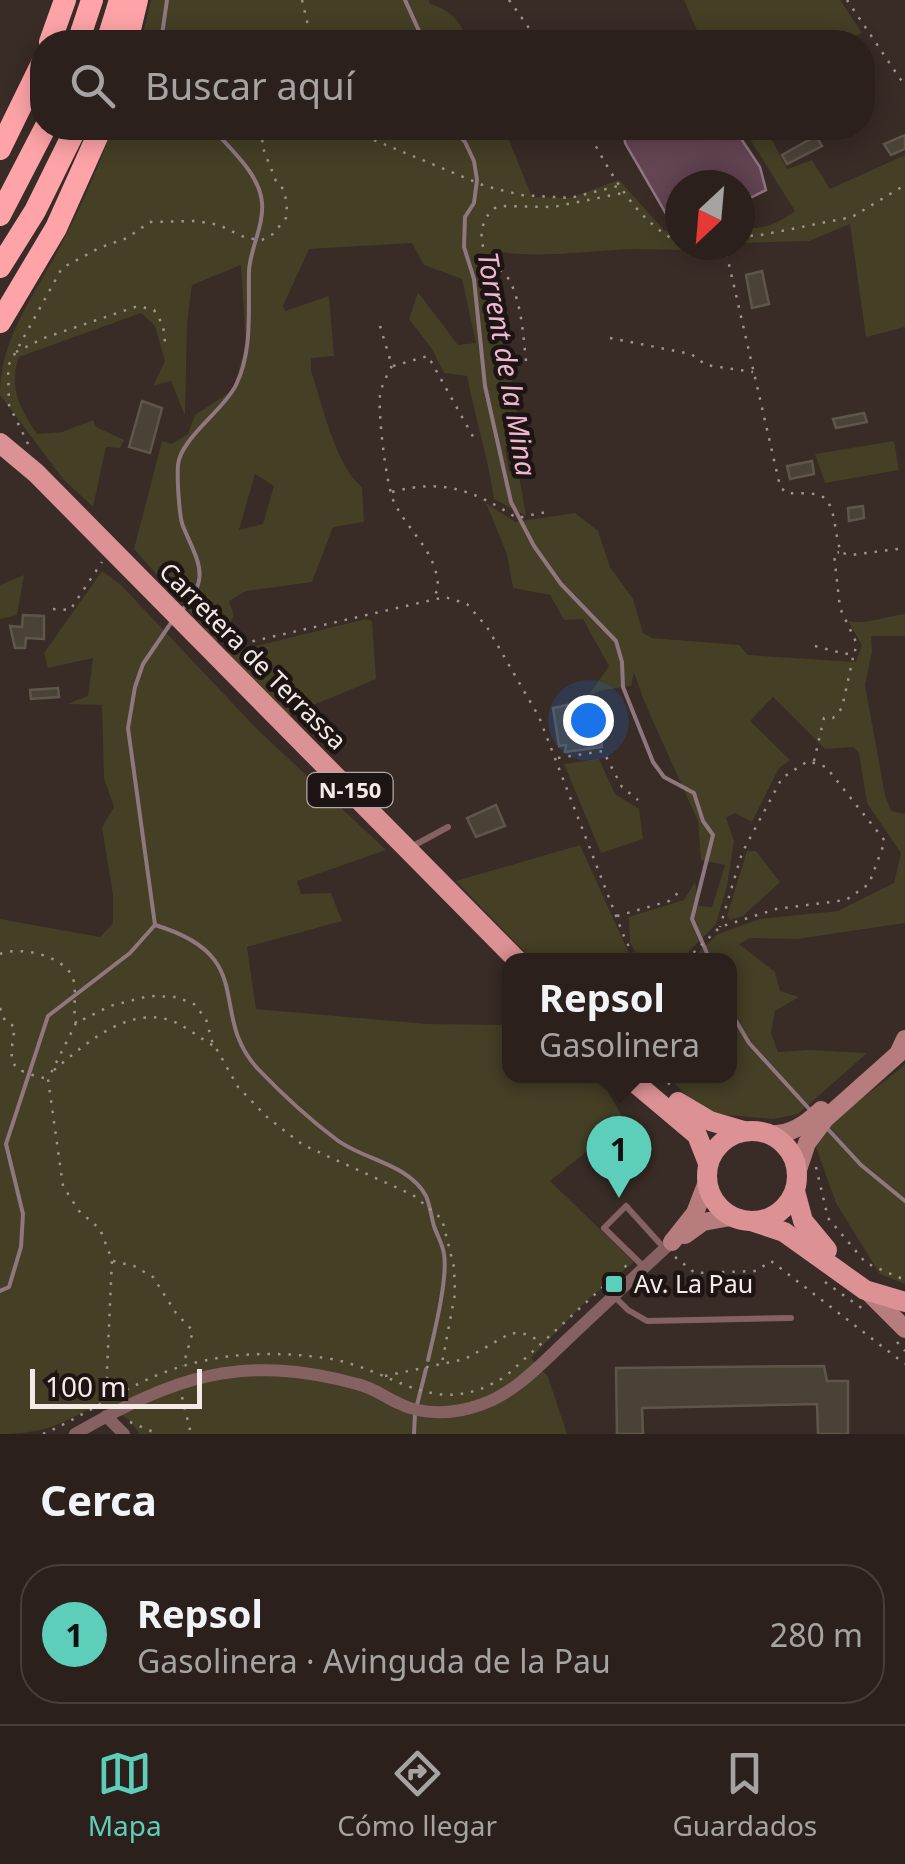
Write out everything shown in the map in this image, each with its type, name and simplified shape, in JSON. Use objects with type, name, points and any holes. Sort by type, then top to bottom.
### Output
[{"type":"highway","points":[[54,30],[65,0]]},
{"type":"highway","points":[[82,30],[92,0]]},
{"type":"highway","points":[[111,30],[120,0]]},
{"type":"highway","points":[[131,30],[138,0]]},
{"type":"highway","points":[[0,149],[30,88]]},
{"type":"highway","points":[[0,215],[39,140]]},
{"type":"highway","points":[[0,267],[35,212],[70,140]]},
{"type":"highway","points":[[0,322],[56,228],[96,140]]},
{"type":"main road","name":"Carretera de Terrassa","points":[[0,427],[32,467],[510,953]]},
{"type":"main road","name":"Carretera de Terrassa","points":[[0,443],[32,467]]},
{"type":"main road","points":[[636,1083],[697,1135],[717,1206],[742,1219],[784,1232],[866,1290],[899,1300]]},
{"type":"main road","points":[[652,1083],[692,1112],[724,1127],[768,1134],[791,1153],[799,1211],[810,1232],[850,1269],[899,1300]]},
{"type":"main road","points":[[708,1172],[722,1142],[744,1131]]},
{"type":"main road","points":[[742,1219],[776,1215],[796,1182]]},
{"type":"street","points":[[45,30],[54,0]]},
{"type":"street","points":[[26,96],[30,82]]},
{"type":"street","points":[[796,1182],[814,1132],[898,1054],[905,1039]]},
{"type":"street","points":[[768,1134],[782,1134],[808,1122],[905,1039]]},
{"type":"street","points":[[856,1092],[905,1056]]},
{"type":"street","points":[[668,1246],[695,1213],[708,1172]]},
{"type":"street","points":[[75,1434],[112,1408],[218,1371],[311,1372],[363,1385],[404,1406],[442,1414],[482,1404],[523,1380],[614,1296],[640,1263],[703,1222],[718,1216],[742,1219]]},
{"type":"street","points":[[866,1290],[899,1333]]},
{"type":"street","points":[[112,1408],[124,1434]]},
{"type":"lane","points":[[408,849],[429,834],[448,827]]},
{"type":"lane","points":[[640,1263],[604,1228],[626,1206],[668,1246]]},
{"type":"lane","points":[[614,1296],[628,1310],[647,1320],[791,1318]]},
{"type":"path","points":[[302,0],[309,30]]},
{"type":"path","points":[[508,0],[530,30]]},
{"type":"path","points":[[847,0],[867,30]]},
{"type":"path","points":[[875,42],[905,86]]},
{"type":"path","points":[[32,467],[28,440],[9,405],[8,366],[62,268],[127,238],[150,222],[197,220],[262,240],[272,234],[286,218],[287,205],[263,140]]},
{"type":"path","points":[[374,140],[486,186],[521,195],[570,198],[618,186]]},
{"type":"path","points":[[593,140],[623,193],[665,236]]},
{"type":"path","points":[[755,236],[852,217],[905,184]]},
{"type":"path","points":[[526,361],[520,312],[509,280],[487,258],[483,222],[498,206],[552,207],[623,193]]},
{"type":"path","points":[[728,260],[780,486],[786,492],[826,498],[836,542],[850,556],[905,548]]},
{"type":"path","points":[[15,352],[138,306],[154,310],[163,325],[165,342]]},
{"type":"path","points":[[380,326],[392,366]]},
{"type":"path","points":[[610,338],[691,354],[706,365],[754,372]]},
{"type":"path","points":[[430,600],[438,590],[434,560],[409,528],[390,493],[380,398],[392,366],[428,356],[476,442]]},
{"type":"path","points":[[390,493],[407,488],[457,487],[482,496],[517,518],[551,511]]},
{"type":"path","points":[[53,608],[70,610],[112,548]]},
{"type":"path","points":[[813,763],[824,718],[833,718],[842,708],[856,642],[840,608],[834,554],[841,551]]},
{"type":"path","points":[[215,652],[430,600],[457,599],[467,604],[487,626],[539,717],[633,953]]},
{"type":"path","points":[[816,646],[845,654],[854,652]]},
{"type":"path","points":[[556,758],[602,751],[622,787],[638,800]]},
{"type":"path","points":[[694,953],[720,927],[742,854],[782,778],[808,762],[826,767],[885,841],[869,884],[846,900],[776,909],[720,927]]},
{"type":"path","points":[[616,916],[669,902],[681,890]]},
{"type":"path","points":[[0,954],[16,950],[62,965],[74,981],[72,1009],[76,1023]]},
{"type":"path","points":[[52,1072],[76,1023],[110,1006],[149,996],[176,997],[194,1004],[206,1020],[238,1087],[268,1118],[303,1145],[412,1195],[442,1219],[454,1267],[455,1294],[442,1363]]},
{"type":"path","points":[[0,1008],[5,1021],[14,1026],[12,1064],[23,1073],[46,1078]]},
{"type":"path","points":[[46,1078],[99,1034],[146,1019],[166,1019],[216,1047]]},
{"type":"path","points":[[46,1078],[64,1186],[79,1211],[100,1229],[112,1260],[107,1370],[112,1408],[140,1428],[158,1434]]},
{"type":"path","points":[[812,1152],[828,1218],[866,1263],[905,1280]]},
{"type":"path","points":[[668,1246],[695,1273],[756,1271],[770,1260],[905,1364]]},
{"type":"path","points":[[112,1260],[153,1277],[193,1331],[178,1382],[191,1434]]},
{"type":"path","points":[[43,1434],[112,1408],[139,1383],[183,1366],[244,1354],[292,1354],[355,1364],[435,1396],[468,1393],[506,1376],[640,1263]]},
{"type":"path","points":[[822,1279],[874,1316]]},
{"type":"path","points":[[363,1385],[396,1372],[482,1352],[496,1339],[511,1333],[538,1338],[554,1351]]},
{"type":"path","points":[[899,1333],[905,1351]]},
{"type":"shaded area","points":[[151,0],[429,0],[454,18],[463,30],[144,30]]},
{"type":"shaded area","points":[[684,0],[840,0],[860,30],[697,30]]},
{"type":"shaded area","points":[[108,140],[509,140],[532,197],[570,198],[619,180],[665,230],[665,250],[545,254],[493,251],[488,269],[506,325],[509,358],[517,370],[508,391],[526,434],[524,441],[505,446],[509,471],[519,475],[526,516],[494,499],[467,376],[444,373],[409,319],[418,292],[458,345],[476,343],[462,279],[424,265],[412,243],[309,249],[283,306],[285,311],[329,296],[334,356],[311,358],[311,371],[337,450],[362,487],[364,522],[333,527],[312,582],[246,591],[229,601],[234,616],[228,625],[240,640],[216,641],[134,549],[162,441],[172,444],[188,434],[195,415],[233,390],[246,344],[241,265],[192,285],[185,416],[171,381],[153,386],[165,361],[155,326],[141,313],[19,357],[15,388],[37,434],[62,432],[93,420],[96,427],[124,440],[120,448],[106,447],[93,507],[63,479],[0,395],[13,334],[77,214]],"holes":[[[255,474],[274,486],[263,524],[239,530]]]},
{"type":"shaded area","points":[[625,140],[742,140],[760,167],[766,190],[755,196],[755,170],[665,170],[665,212]]},
{"type":"shaded area","points":[[751,140],[772,140],[787,169],[812,160],[830,189],[905,155],[905,327],[866,337],[850,224],[809,241],[755,243],[755,228],[782,220],[795,211]]},
{"type":"shaded area","points":[[894,441],[899,470],[825,483],[815,454]]},
{"type":"shaded area","points":[[486,503],[515,522],[575,513],[598,531],[610,567],[633,599],[643,633],[652,638],[739,645],[748,655],[856,662],[862,645],[848,621],[905,614],[905,636],[871,636],[865,685],[885,795],[891,811],[905,814],[905,923],[797,939],[750,938],[739,944],[775,972],[780,991],[799,997],[775,1011],[771,1033],[778,1052],[867,1053],[798,1114],[773,1119],[715,1114],[690,1099],[674,1083],[737,1083],[737,953],[698,953],[718,934],[760,919],[838,911],[894,883],[901,853],[867,803],[859,753],[853,747],[825,749],[773,697],[750,721],[790,760],[779,768],[752,822],[735,813],[726,818],[734,841],[716,924],[688,953],[636,953],[630,942],[629,917],[684,900],[695,882],[699,906],[712,907],[725,865],[701,860],[698,821],[634,672],[631,686],[588,696],[609,666],[583,619],[564,620],[550,595],[513,588],[507,554]]},
{"type":"shaded area","points":[[102,571],[121,585],[258,730],[386,850],[297,881],[301,894],[331,893],[342,921],[247,947],[256,1009],[428,1024],[502,1025],[502,1083],[598,1083],[608,1092],[625,1121],[550,1181],[634,1262],[586,1301],[531,1358],[548,1377],[567,1434],[140,1434],[128,1419],[100,1403],[52,1426],[0,1434],[0,919],[100,937],[113,923],[113,895],[102,827],[114,807],[104,778],[102,705],[67,704],[88,696],[93,658],[48,668],[44,653]]},
{"type":"shaded area","points":[[24,575],[17,615],[0,619],[0,585]]},
{"type":"shaded area","points":[[366,619],[372,621],[376,679],[287,716],[227,653]]},
{"type":"shaded area","points":[[599,759],[615,794],[639,809],[643,839],[601,853],[564,764]]},
{"type":"shaded area","points":[[580,845],[629,953],[525,953],[456,881]]},
{"type":"shaded area","points":[[747,851],[756,851],[780,882],[743,916],[730,920],[727,916]]},
{"type":"shaded area","points":[[905,1064],[905,1284],[880,1274],[836,1203],[816,1147],[845,1112]]},
{"type":"building","points":[[905,135],[905,149],[891,155],[884,144]]},
{"type":"building","points":[[809,140],[818,140],[822,146],[787,164],[782,155]]},
{"type":"building","points":[[762,271],[769,304],[752,308],[746,275]]},
{"type":"building","points":[[142,401],[162,408],[150,453],[129,447]]},
{"type":"building","points":[[864,413],[867,422],[836,428],[833,419]]},
{"type":"building","points":[[812,461],[814,474],[790,479],[787,466]]},
{"type":"building","points":[[863,506],[864,518],[849,521],[848,508]]},
{"type":"building","points":[[23,615],[44,616],[44,639],[26,638],[25,648],[15,648],[10,626],[22,627]]},
{"type":"building","points":[[58,688],[59,697],[31,699],[30,690]]},
{"type":"building","points":[[596,699],[604,715],[598,718],[602,747],[565,752],[566,745],[559,746],[553,708]]},
{"type":"building","points":[[496,805],[505,826],[476,837],[467,818]]},
{"type":"building","points":[[824,1366],[827,1381],[848,1381],[848,1434],[818,1434],[817,1404],[642,1408],[643,1434],[617,1434],[616,1368]]},
{"type":"waterway","points":[[163,30],[167,0]]},
{"type":"waterway","name":"Torrent de la Mina","points":[[405,0],[419,30]]},
{"type":"waterway","points":[[183,609],[197,587],[199,568],[182,521],[178,465],[186,445],[230,395],[241,372],[248,329],[250,263],[262,212],[256,182],[223,140]]},
{"type":"waterway","name":"Torrent de la Mina","points":[[463,140],[474,161],[477,180],[474,203],[465,217],[464,247],[474,279],[485,386],[511,502],[534,546],[561,584],[616,641],[623,687],[653,762],[664,777],[694,793],[703,821],[713,835],[692,919],[707,953]]},
{"type":"waterway","points":[[173,620],[143,664],[128,728],[155,925],[188,938],[208,953],[227,988],[243,1048],[258,1069],[337,1140],[397,1169],[426,1196],[445,1265],[428,1360]]},
{"type":"waterway","points":[[0,1291],[9,1287],[21,1247],[23,1214],[6,1144],[48,1016],[130,953],[154,926]]},
{"type":"waterway","name":"Torrent de la Mina","points":[[737,1023],[749,1043],[812,1112]]},
{"type":"waterway","name":"Torrent de la Mina","points":[[825,1126],[861,1165],[905,1201]]},
{"type":"waterway","points":[[417,1405],[426,1369]]},
{"type":"waterway","points":[[414,1434],[415,1414]]},
{"type":"place","name":"Repsol","points":[[619,1198]]},
{"type":"place","name":"Av. La Pau","points":[[614,1284]]}]
